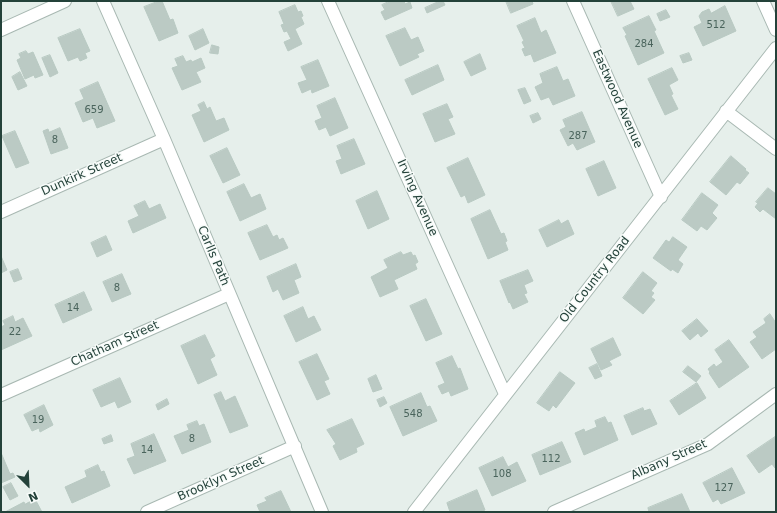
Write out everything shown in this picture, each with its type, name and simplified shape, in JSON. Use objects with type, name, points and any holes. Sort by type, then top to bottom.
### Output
[{"type":"street","points":[[1,30],[65,1]]},
{"type":"street","name":"Carlls Path","points":[[103,1],[164,139],[322,512]]},
{"type":"street","name":"Irving Avenue","points":[[328,1],[505,394]]},
{"type":"street","name":"Eastwood Avenue","points":[[572,1],[661,196]]},
{"type":"street","points":[[763,1],[776,30]]},
{"type":"street","name":"Old Country Road","points":[[414,512],[776,48]]},
{"type":"street","points":[[726,111],[776,149]]},
{"type":"street","name":"Dunkirk Street","points":[[1,212],[164,139]]},
{"type":"street","name":"Chatham Street","points":[[1,395],[229,294]]},
{"type":"street","name":"Albany Street","points":[[554,512],[708,444],[776,394]]},
{"type":"street","name":"Brooklyn Street","points":[[147,512],[295,446]]},
{"type":"building","points":[[162,1],[170,20],[173,19],[178,33],[159,41],[144,7]]},
{"type":"building","points":[[390,1],[404,1],[405,4],[410,2],[412,8],[385,20],[381,12],[385,10],[382,5]]},
{"type":"building","points":[[443,1],[445,5],[427,13],[425,8]]},
{"type":"building","points":[[506,1],[532,1],[533,4],[511,13]]},
{"type":"building","points":[[611,1],[630,1],[634,9],[618,16]]},
{"type":"building","points":[[295,5],[298,12],[301,11],[303,16],[301,17],[304,24],[295,29],[302,44],[288,51],[284,42],[291,39],[287,31],[284,32],[281,25],[284,24],[279,12]]},
{"type":"building","points":[[725,6],[736,31],[703,46],[694,27],[702,23],[699,16],[702,12],[709,9],[711,13]]},
{"type":"building","points":[[666,10],[670,17],[660,21],[657,14]]},
{"type":"building","points":[[649,16],[656,30],[654,31],[664,53],[638,65],[623,28]]},
{"type":"building","points":[[535,18],[541,33],[546,30],[556,53],[534,62],[531,54],[525,56],[522,49],[525,48],[522,42],[524,41],[517,26]]},
{"type":"building","points":[[405,28],[411,40],[418,37],[424,51],[417,54],[419,57],[400,66],[386,36]]},
{"type":"building","points":[[80,29],[90,51],[85,53],[87,58],[80,61],[78,57],[68,61],[58,38]]},
{"type":"building","points":[[203,29],[209,43],[195,50],[189,36]]},
{"type":"building","points":[[212,45],[219,47],[218,54],[210,53]]},
{"type":"building","points":[[26,51],[28,54],[33,52],[43,75],[35,78],[34,75],[25,79],[17,60],[21,58],[19,54]]},
{"type":"building","points":[[689,53],[692,60],[683,63],[680,56]]},
{"type":"building","points":[[480,54],[486,69],[471,76],[464,62]]},
{"type":"building","points":[[50,55],[58,73],[50,77],[42,58]]},
{"type":"building","points":[[183,56],[186,62],[191,60],[192,62],[201,58],[205,68],[196,72],[201,82],[182,90],[172,68],[178,66],[175,59]]},
{"type":"building","points":[[318,60],[329,86],[312,93],[311,89],[302,93],[298,83],[307,80],[301,67]]},
{"type":"building","points":[[438,65],[444,80],[412,95],[405,80]]},
{"type":"building","points":[[557,67],[563,81],[568,79],[575,96],[553,105],[549,97],[541,100],[535,87],[543,83],[540,74]]},
{"type":"building","points":[[672,68],[678,80],[669,85],[673,94],[671,95],[678,109],[665,115],[648,79]]},
{"type":"building","points":[[20,72],[27,86],[18,90],[12,77]]},
{"type":"building","points":[[98,82],[115,121],[97,128],[93,118],[83,122],[75,103],[84,99],[80,90]]},
{"type":"building","points":[[525,88],[531,101],[524,104],[518,90]]},
{"type":"building","points":[[335,98],[348,128],[330,136],[326,127],[319,130],[315,121],[322,118],[317,106]]},
{"type":"building","points":[[204,102],[207,109],[210,107],[216,121],[224,118],[229,130],[204,142],[192,115],[201,111],[198,105]]},
{"type":"building","points":[[447,104],[453,117],[448,119],[455,134],[435,142],[423,114]]},
{"type":"building","points":[[582,112],[595,142],[577,150],[573,143],[568,146],[560,130],[566,127],[563,120]]},
{"type":"building","points":[[538,113],[541,119],[533,123],[530,116]]},
{"type":"building","points":[[60,128],[68,148],[51,154],[43,131],[48,129],[49,132]]},
{"type":"building","points":[[15,131],[29,163],[16,168],[2,136]]},
{"type":"building","points":[[354,139],[365,164],[341,174],[336,161],[342,159],[337,146]]},
{"type":"building","points":[[227,148],[240,175],[223,183],[210,156]]},
{"type":"building","points":[[731,156],[749,173],[740,184],[737,182],[726,195],[710,182]]},
{"type":"building","points":[[468,158],[485,195],[468,203],[465,195],[461,197],[447,168]]},
{"type":"building","points":[[604,161],[616,188],[598,196],[586,169]]},
{"type":"building","points":[[244,184],[251,198],[260,194],[266,209],[240,221],[227,192]]},
{"type":"building","points":[[768,188],[776,194],[776,219],[763,209],[760,212],[755,207],[758,203],[756,202]]},
{"type":"building","points":[[377,191],[389,219],[368,229],[356,201]]},
{"type":"building","points":[[702,193],[718,205],[712,213],[717,218],[707,230],[701,226],[697,231],[682,220]]},
{"type":"building","points":[[145,201],[149,209],[160,204],[166,218],[133,233],[128,221],[139,216],[134,206]]},
{"type":"building","points":[[490,210],[501,234],[504,233],[508,250],[488,259],[471,219]]},
{"type":"building","points":[[559,220],[561,224],[568,220],[574,234],[547,247],[539,230]]},
{"type":"building","points":[[267,225],[273,237],[277,235],[279,240],[283,238],[288,248],[260,260],[248,233]]},
{"type":"building","points":[[106,236],[112,250],[97,257],[91,243]]},
{"type":"building","points":[[673,237],[687,247],[678,260],[683,264],[678,273],[672,269],[671,271],[653,258],[666,240],[669,242]]},
{"type":"building","points":[[401,252],[403,255],[411,252],[413,256],[415,255],[418,262],[415,264],[417,269],[394,280],[398,289],[380,297],[371,277],[388,268],[384,260]]},
{"type":"building","points":[[1,256],[7,270],[1,273]]},
{"type":"building","points":[[296,264],[301,277],[294,280],[299,293],[283,300],[278,289],[273,292],[267,277]]},
{"type":"building","points":[[18,269],[22,279],[14,282],[10,272]]},
{"type":"building","points":[[528,270],[533,281],[524,285],[527,293],[524,294],[528,302],[513,309],[500,281]]},
{"type":"building","points":[[643,272],[657,283],[651,291],[654,293],[651,297],[655,300],[643,314],[623,298]]},
{"type":"building","points":[[122,274],[131,294],[112,302],[103,282]]},
{"type":"building","points":[[84,292],[92,310],[63,323],[55,305]]},
{"type":"building","points":[[426,299],[442,334],[426,341],[410,306]]},
{"type":"building","points":[[303,307],[308,319],[314,316],[321,330],[296,342],[284,316]]},
{"type":"building","points":[[770,314],[776,323],[776,349],[762,359],[750,342],[757,337],[753,332],[766,323],[764,319]]},
{"type":"building","points":[[13,316],[15,322],[23,318],[32,336],[1,350],[1,327],[5,325],[3,321]]},
{"type":"building","points":[[697,319],[708,331],[701,337],[698,333],[690,340],[682,331]]},
{"type":"building","points":[[205,335],[215,356],[210,359],[217,375],[198,384],[181,346]]},
{"type":"building","points":[[613,338],[621,355],[609,361],[612,365],[601,370],[591,349]]},
{"type":"building","points":[[729,340],[749,367],[719,388],[708,369],[714,364],[716,367],[723,362],[715,350]]},
{"type":"building","points":[[317,354],[329,379],[324,381],[330,394],[317,400],[299,362]]},
{"type":"building","points":[[452,356],[458,369],[460,368],[468,389],[451,396],[449,391],[442,394],[438,386],[445,383],[436,363]]},
{"type":"building","points":[[597,364],[602,376],[595,379],[589,368]]},
{"type":"building","points":[[688,366],[701,376],[696,382],[683,372]]},
{"type":"building","points":[[560,372],[575,383],[556,408],[553,405],[549,411],[537,403]]},
{"type":"building","points":[[376,375],[382,389],[373,392],[368,379]]},
{"type":"building","points":[[120,378],[131,402],[118,408],[115,401],[101,407],[93,390]]},
{"type":"building","points":[[697,383],[706,398],[679,415],[670,401]]},
{"type":"building","points":[[221,392],[225,401],[235,396],[248,426],[230,433],[214,395]]},
{"type":"building","points":[[421,393],[427,407],[430,406],[437,421],[403,436],[390,407]]},
{"type":"building","points":[[384,397],[387,403],[380,407],[377,400]]},
{"type":"building","points":[[167,399],[169,404],[158,410],[156,405]]},
{"type":"building","points":[[44,405],[53,425],[40,432],[39,428],[32,431],[24,415]]},
{"type":"building","points":[[643,408],[644,411],[650,409],[657,424],[632,435],[624,416]]},
{"type":"building","points":[[605,417],[608,423],[611,422],[618,440],[584,455],[575,433],[584,429],[585,432],[597,427],[595,421]]},
{"type":"building","points":[[352,419],[364,444],[356,448],[357,452],[340,460],[333,446],[336,444],[327,430]]},
{"type":"building","points":[[197,421],[199,426],[204,424],[211,442],[182,454],[174,436],[189,430],[187,425]]},
{"type":"building","points":[[154,434],[166,461],[134,474],[127,459],[135,456],[131,444]]},
{"type":"building","points":[[111,435],[113,441],[104,444],[102,439]]},
{"type":"building","points":[[775,437],[776,468],[772,464],[759,473],[747,456]]},
{"type":"building","points":[[562,442],[571,462],[540,475],[532,455]]},
{"type":"building","points":[[2,455],[10,474],[13,473],[15,477],[1,483],[1,456]]},
{"type":"building","points":[[503,457],[508,467],[517,462],[526,481],[492,496],[479,468]]},
{"type":"building","points":[[98,465],[101,472],[104,471],[110,486],[72,503],[65,487],[87,477],[85,471]]},
{"type":"building","points":[[732,468],[745,493],[721,504],[718,499],[713,502],[703,483]]},
{"type":"building","points":[[11,483],[18,496],[10,500],[3,487]]},
{"type":"building","points":[[477,490],[485,510],[480,512],[450,512],[447,503]]},
{"type":"building","points":[[281,491],[291,512],[260,512],[257,505],[267,501],[265,498]]},
{"type":"building","points":[[682,494],[690,512],[649,512],[648,508]]},
{"type":"building","points":[[35,499],[42,512],[5,512],[24,502],[25,504]]}]
